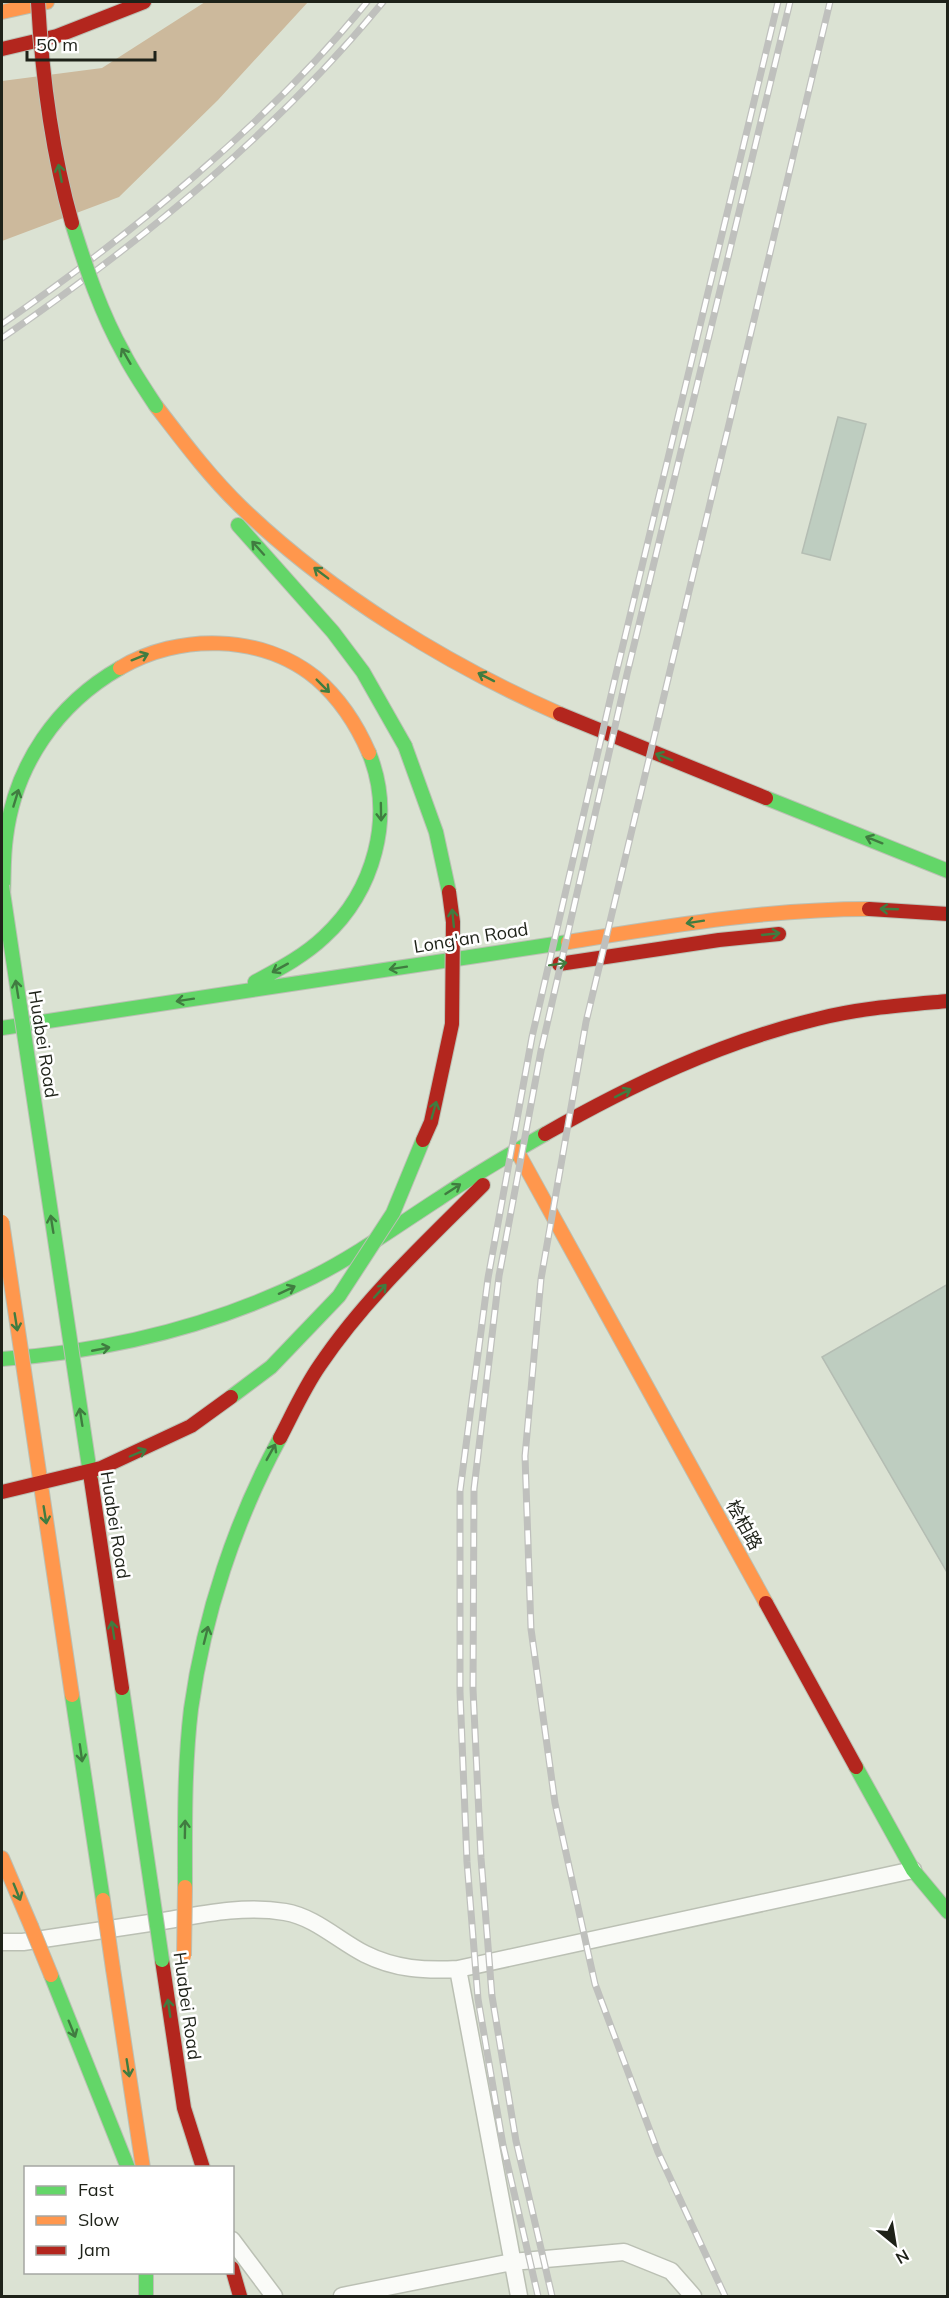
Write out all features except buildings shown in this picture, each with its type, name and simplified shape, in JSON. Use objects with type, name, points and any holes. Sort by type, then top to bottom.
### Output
[{"type":"main road","points":[[3,2],[2,12],[46,2]]},
{"type":"main road","points":[[2,1492],[57,1482],[99,1469],[142,1452],[187,1429],[227,1404],[291,1350],[324,1316],[378,1242],[418,1161],[446,1063],[453,1018],[455,970],[450,892],[424,792],[405,746],[363,672],[333,633],[218,500],[189,460],[122,352],[94,288],[78,244],[66,200],[48,110],[38,2]]},
{"type":"main road","points":[[2,49],[91,25],[144,2]]},
{"type":"main road","points":[[156,406],[202,465],[253,518],[322,575],[396,625],[472,670],[551,710],[948,871]]},
{"type":"main road","name":"Huabei Road","points":[[202,2166],[184,2108],[2,891],[7,829],[17,792],[46,732],[65,708],[90,686],[137,658],[166,647],[194,643],[254,648],[281,658],[313,676],[339,701],[355,724],[371,755],[381,792],[381,827],[375,857],[361,889],[342,918],[315,945],[285,966],[260,979],[215,996]]},
{"type":"main road","name":"Long'an Road","points":[[2,1028],[716,919],[812,909],[891,909],[948,914]]},
{"type":"main road","points":[[543,967],[719,940],[790,932]]},
{"type":"main road","points":[[437,983],[472,977]]},
{"type":"main road","points":[[2,1359],[45,1357],[98,1350],[150,1338],[266,1299],[363,1250],[461,1184],[517,1151],[654,1077],[720,1048],[784,1027],[859,1011],[923,1001],[948,1001]]},
{"type":"main road","points":[[13,1047],[37,1044]]},
{"type":"main road","points":[[184,1962],[186,1767],[191,1709],[220,1581],[240,1523],[266,1461],[321,1363],[355,1319],[400,1268],[517,1151]]},
{"type":"main road","name":"桧柏路","points":[[517,1151],[913,1870],[948,1912]]},
{"type":"main road","points":[[2,1222],[143,2166]]},
{"type":"main road","points":[[2,1858],[127,2166]]},
{"type":"main road","points":[[184,2015],[184,2108]]},
{"type":"main road","points":[[146,2274],[146,2296]]},
{"type":"main road","points":[[234,2274],[240,2296]]},
{"type":"street","points":[[2,1942],[23,1942],[228,1911],[264,1910],[287,1912],[307,1919],[364,1954],[386,1964],[411,1969],[458,1970],[913,1870]]},
{"type":"street","points":[[458,1970],[519,2296]]},
{"type":"street","points":[[234,2243],[274,2296]]},
{"type":"street","points":[[342,2296],[512,2262],[624,2252],[671,2271],[693,2296]]},
{"type":"shaded area","points":[[205,2],[308,2],[218,100],[119,197],[2,241],[2,81],[102,68]]},
{"type":"railway","points":[[2,324],[100,253],[196,175],[286,91],[367,2]]},
{"type":"railway","points":[[2,338],[156,224],[252,141],[298,96],[383,2]]},
{"type":"railway","points":[[538,2296],[503,2145],[478,1999],[467,1862],[460,1692],[460,1491],[488,1278],[532,1037],[616,674],[778,2]]},
{"type":"railway","points":[[552,2296],[516,2141],[492,1996],[481,1858],[473,1689],[474,1489],[499,1276],[541,1051],[627,674],[790,2]]},
{"type":"railway","points":[[725,2296],[658,2152],[595,1984],[555,1803],[531,1629],[525,1456],[541,1279],[586,1022],[830,2]]},
{"type":"traffic: fast","points":[[72,223],[108,323],[131,367],[156,406]]},
{"type":"traffic: fast","points":[[238,525],[333,632],[363,672],[405,746]]},
{"type":"traffic: fast","points":[[3,897],[5,844],[11,811],[29,761],[59,718],[77,699],[120,668]]},
{"type":"traffic: fast","points":[[405,746],[436,832],[449,892]]},
{"type":"traffic: fast","points":[[255,982],[316,944],[341,919],[356,898],[375,852],[379,827],[380,802],[377,777],[369,753]]},
{"type":"traffic: fast","points":[[766,798],[948,871]]},
{"type":"traffic: fast","points":[[2,886],[91,1480]]},
{"type":"traffic: fast","points":[[2,1028],[568,942]]},
{"type":"traffic: fast","points":[[2,1359],[82,1350],[161,1333],[200,1322],[276,1294],[346,1259],[466,1181],[545,1134]]},
{"type":"traffic: fast","points":[[231,1397],[271,1367],[339,1296],[393,1213],[423,1140]]},
{"type":"traffic: fast","points":[[185,1887],[187,1753],[191,1709],[204,1639],[235,1535],[280,1438]]},
{"type":"traffic: fast","points":[[122,1688],[152,1892]]},
{"type":"traffic: fast","points":[[72,1695],[103,1900]]},
{"type":"traffic: fast","points":[[856,1767],[913,1870],[948,1912]]},
{"type":"traffic: fast","points":[[152,1892],[162,1960]]},
{"type":"traffic: fast","points":[[51,1975],[127,2166]]},
{"type":"traffic: fast","points":[[146,2274],[146,2296]]},
{"type":"traffic: slow","points":[[2,12],[47,2]]},
{"type":"traffic: slow","points":[[156,406],[229,495],[276,539],[313,569],[433,650],[518,695],[560,714]]},
{"type":"traffic: slow","points":[[120,668],[143,657],[193,644],[220,643],[246,646],[271,653],[316,678],[332,694],[347,712],[369,753]]},
{"type":"traffic: slow","points":[[568,942],[755,915],[869,909]]},
{"type":"traffic: slow","points":[[517,1151],[766,1603]]},
{"type":"traffic: slow","points":[[2,1222],[72,1695]]},
{"type":"traffic: slow","points":[[2,1858],[31,1926]]},
{"type":"traffic: slow","points":[[184,1956],[185,1887]]},
{"type":"traffic: slow","points":[[103,1900],[113,1969]]},
{"type":"traffic: slow","points":[[31,1926],[51,1975]]},
{"type":"traffic: slow","points":[[113,1969],[143,2166]]},
{"type":"traffic: jam","points":[[38,2],[49,114],[72,223]]},
{"type":"traffic: jam","points":[[2,49],[57,36],[144,2]]},
{"type":"traffic: jam","points":[[560,714],[766,798]]},
{"type":"traffic: jam","points":[[423,1140],[431,1122],[452,1024],[453,922],[449,892]]},
{"type":"traffic: jam","points":[[869,909],[948,914]]},
{"type":"traffic: jam","points":[[559,964],[719,940],[779,934]]},
{"type":"traffic: jam","points":[[545,1134],[644,1082],[746,1040],[849,1012],[948,1001]]},
{"type":"traffic: jam","points":[[280,1438],[314,1374],[356,1317],[397,1271],[483,1185]]},
{"type":"traffic: jam","points":[[2,1492],[101,1468],[191,1426],[231,1397]]},
{"type":"traffic: jam","points":[[91,1480],[122,1688]]},
{"type":"traffic: jam","points":[[766,1603],[856,1767]]},
{"type":"traffic: jam","points":[[162,1960],[184,2108],[202,2166]]},
{"type":"traffic: jam","points":[[234,2274],[240,2296]]}]
